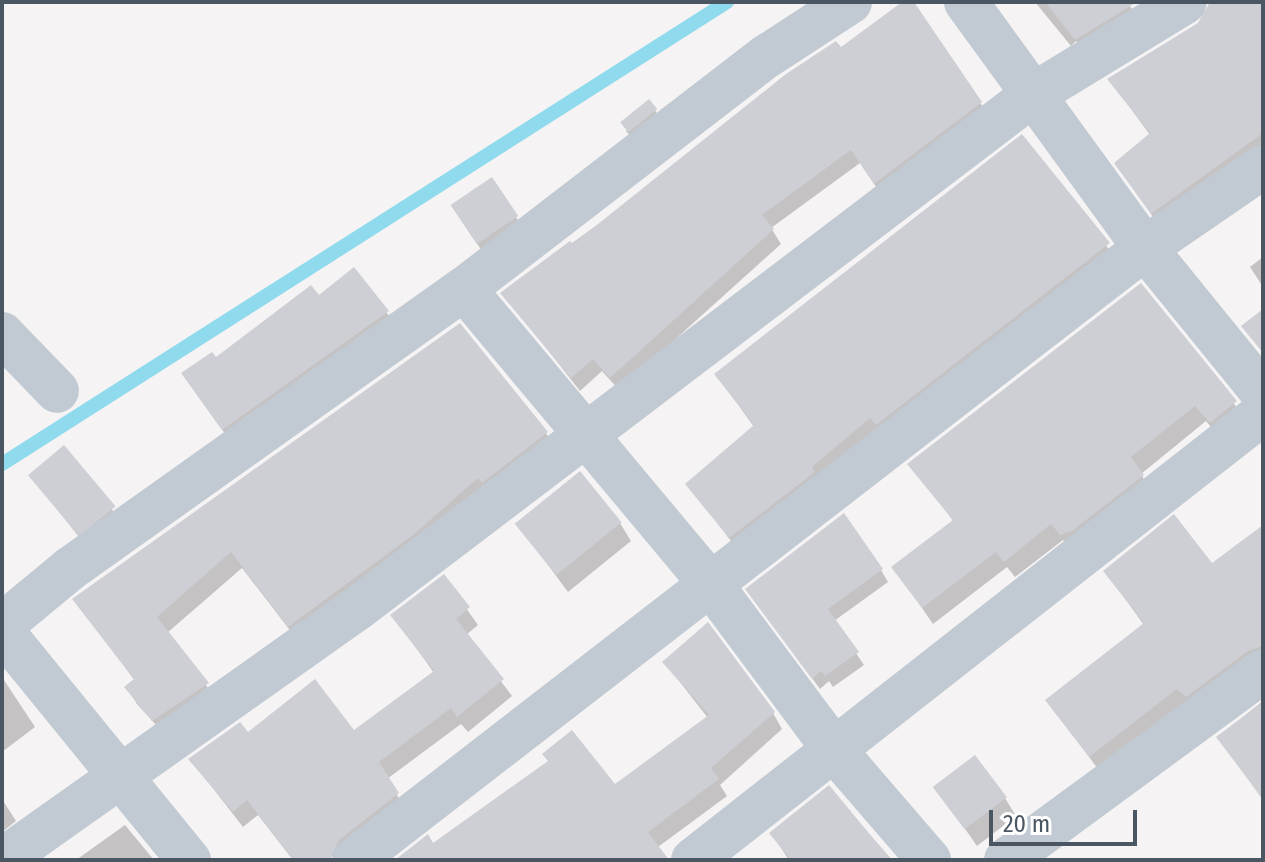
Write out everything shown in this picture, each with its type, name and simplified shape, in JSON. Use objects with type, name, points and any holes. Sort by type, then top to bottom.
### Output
[{"type":"street","points":[[2,625],[71,568],[464,289],[767,56],[850,2]]},
{"type":"street","points":[[966,2],[1031,96],[1145,248],[1263,393]]},
{"type":"street","points":[[2,860],[121,779],[358,608],[1031,96],[1185,2]]},
{"type":"street","points":[[354,860],[1145,248],[1263,167]]},
{"type":"street","points":[[464,289],[710,583],[835,751],[929,860]]},
{"type":"street","points":[[2,334],[57,391]]},
{"type":"street","points":[[693,860],[1263,413]]},
{"type":"street","points":[[2,631],[189,860]]},
{"type":"street","points":[[1006,860],[1263,671]]},
{"type":"building","points":[[902,2],[914,2],[982,102],[874,184],[851,150],[762,215],[774,229],[610,378],[593,359],[571,378],[500,293],[570,241],[573,244],[786,74],[836,41],[841,47]]},
{"type":"building","points":[[1045,2],[1137,2],[1075,40]]},
{"type":"building","points":[[1210,2],[1263,2],[1263,133],[1151,214],[1114,163],[1150,133],[1107,79],[1198,23]]},
{"type":"building","points":[[649,99],[657,109],[628,132],[620,122]]},
{"type":"building","points":[[1022,134],[1110,243],[876,425],[870,418],[812,467],[815,472],[729,538],[685,484],[754,425],[714,374]]},
{"type":"building","points":[[492,177],[518,216],[477,244],[451,205]]},
{"type":"building","points":[[354,267],[389,311],[222,430],[181,373],[212,352],[216,357],[311,285],[319,295]]},
{"type":"building","points":[[1141,283],[1237,401],[1210,423],[1195,406],[1131,457],[1144,475],[1072,531],[1060,535],[1051,524],[1004,562],[996,552],[922,608],[891,567],[953,520],[907,464]]},
{"type":"building","points":[[1263,309],[1263,353],[1241,326]]},
{"type":"building","points":[[460,323],[548,432],[482,483],[478,478],[413,535],[288,627],[231,552],[157,617],[209,683],[152,721],[124,687],[134,679],[72,599]]},
{"type":"building","points":[[64,445],[115,506],[79,536],[28,475]]},
{"type":"building","points":[[580,471],[622,522],[556,575],[515,524]]},
{"type":"building","points":[[844,513],[883,569],[828,609],[859,652],[825,676],[821,671],[812,679],[745,589]]},
{"type":"building","points":[[1174,514],[1212,563],[1263,525],[1263,646],[1248,651],[1186,697],[1177,689],[1089,757],[1045,700],[1144,623],[1103,571]]},
{"type":"building","points":[[444,574],[470,607],[456,619],[504,679],[457,717],[451,708],[379,762],[399,793],[339,840],[330,860],[293,860],[247,800],[233,812],[188,759],[240,722],[248,732],[315,679],[354,730],[434,671],[390,615]]},
{"type":"building","points":[[708,622],[775,712],[711,768],[719,779],[648,832],[669,860],[395,860],[428,834],[433,843],[548,761],[542,754],[572,730],[615,784],[709,715],[662,662]]},
{"type":"building","points":[[1263,702],[1263,799],[1216,737]]},
{"type":"building","points":[[975,755],[1007,797],[965,829],[933,787]]},
{"type":"building","points":[[829,785],[891,860],[791,860],[769,833]]},
{"type":"waterway","points":[[2,464],[727,2]]}]
